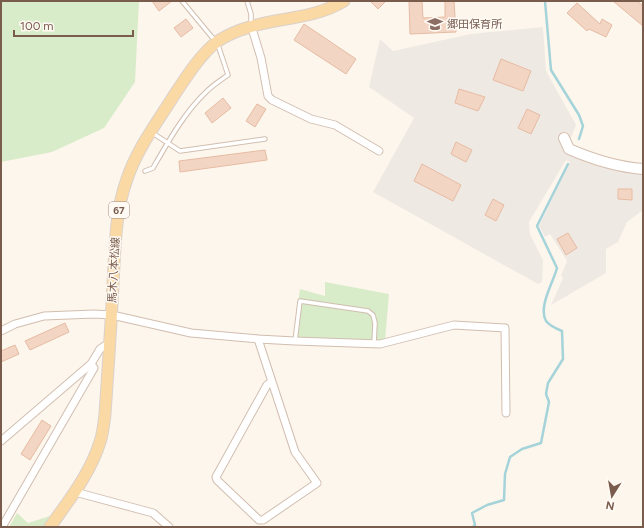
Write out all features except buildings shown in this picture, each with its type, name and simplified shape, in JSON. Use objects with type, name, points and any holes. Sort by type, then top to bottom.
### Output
[{"type":"main road","name":"馬木八本松線","points":[[50,527],[75,492],[92,463],[100,441],[105,414],[117,217],[126,179],[144,141],[189,73],[217,42],[251,25],[320,11],[335,7],[344,1]]},
{"type":"street","points":[[251,25],[261,58],[268,96],[272,100],[311,119],[335,125],[379,151]]},
{"type":"street","points":[[564,138],[568,149],[578,153],[608,164],[643,169]]},
{"type":"street","points":[[1,331],[15,324],[44,316],[94,314],[112,315],[191,333],[258,339],[374,344],[454,326],[505,328],[506,413]]},
{"type":"street","points":[[258,339],[295,452],[317,484],[263,520],[259,520],[216,477],[267,385],[271,382]]},
{"type":"street","points":[[1,441],[91,364],[100,349],[109,342]]},
{"type":"street","points":[[2,527],[94,368],[91,364]]},
{"type":"street","points":[[75,492],[153,513],[169,527]]},
{"type":"street","points":[[158,527],[162,520]]},
{"type":"lane","points":[[145,171],[153,168],[196,102],[208,90],[228,75],[217,42],[182,1]]},
{"type":"lane","points":[[247,1],[251,14],[251,25]]},
{"type":"lane","points":[[151,132],[180,151],[265,139]]},
{"type":"lane","points":[[296,341],[300,301],[368,311],[373,315],[375,323],[374,344]]},
{"type":"shaded area","points":[[543,27],[546,71],[576,125],[570,140],[571,145],[624,161],[643,163],[643,210],[627,222],[618,242],[606,249],[606,273],[551,305],[563,278],[561,276],[567,261],[550,234],[545,237],[539,226],[570,162],[566,160],[529,222],[530,234],[543,260],[542,282],[538,284],[373,192],[414,118],[369,87],[380,39],[393,51],[471,34]]},
{"type":"green space","points":[[1,1],[139,1],[135,82],[104,128],[52,152],[1,162]]},
{"type":"green space","points":[[325,282],[389,294],[385,340],[371,342],[293,338],[300,289],[325,296]]},
{"type":"green space","points":[[17,513],[28,523],[50,516],[43,527],[9,527]]},
{"type":"waterway","points":[[545,1],[551,70],[579,115],[583,126],[579,139]]},
{"type":"waterway","points":[[473,527],[475,525],[472,513],[487,505],[504,500],[505,474],[510,457],[522,449],[541,443],[549,402],[546,394],[548,383],[563,359],[562,331],[553,327],[547,322],[544,315],[545,302],[557,268],[537,226],[568,164]]},
{"type":"place","name":"郷田保育所","points":[[435,24]]}]
